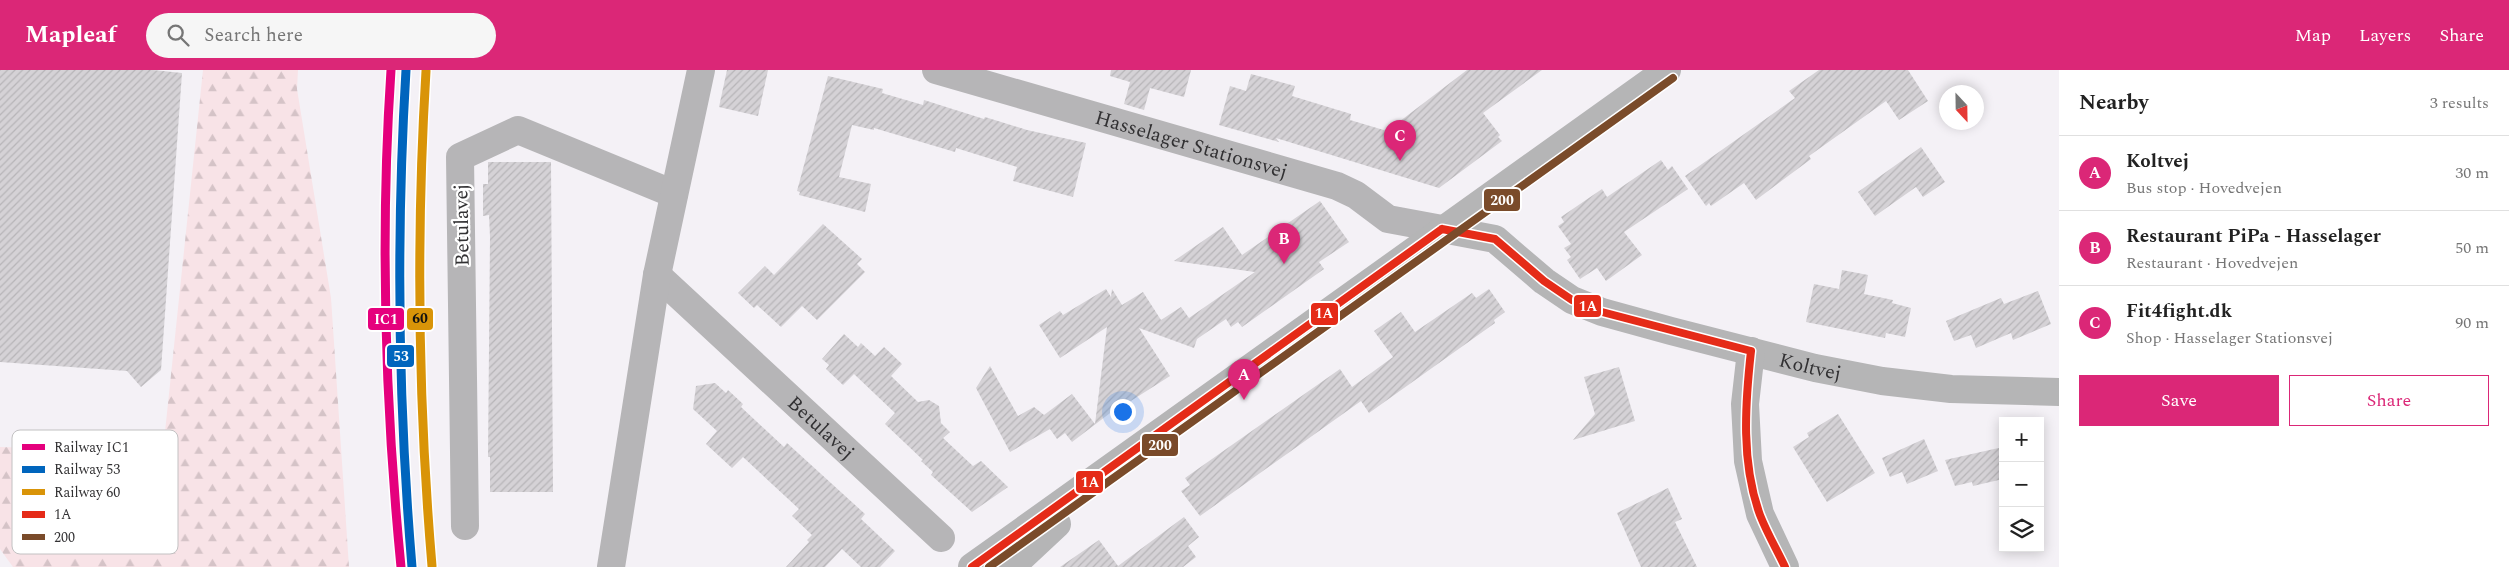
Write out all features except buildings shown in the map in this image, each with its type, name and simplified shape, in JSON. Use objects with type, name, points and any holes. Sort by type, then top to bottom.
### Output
[{"type":"main road","points":[[972,567],[1141,447],[1180,416],[1667,70]]},
{"type":"main road","name":"Koltvej","points":[[1442,229],[1494,239],[1544,281],[1572,300],[1602,312],[1815,368],[1882,381],[1952,389],[2059,392]]},
{"type":"main road","points":[[1751,351],[1746,404],[1748,461],[1760,514],[1785,567]]},
{"type":"main road","points":[[1011,567],[1141,447]]},
{"type":"street","points":[[611,567],[657,275],[701,70]]},
{"type":"street","name":"Hasselager Stationsvej","points":[[940,71],[1337,186],[1356,195],[1388,219],[1442,229]]},
{"type":"street","name":"Betulavej","points":[[465,526],[460,157],[518,130],[674,194]]},
{"type":"street","name":"Betulavej","points":[[657,275],[941,538]]},
{"type":"green space","points":[[203,70],[298,70],[297,89],[331,298],[349,567],[13,567],[0,549],[0,447],[12,447],[12,554],[178,554],[178,430],[165,430]]},
{"type":"rail line","name":"IC1","points":[[391,70],[386,194],[386,319],[391,443],[401,567]]},
{"type":"rail line","name":"53","points":[[406,70],[401,194],[400,318],[401,381],[412,567]]},
{"type":"rail line","name":"60","points":[[426,71],[421,195],[420,318],[421,380],[432,566]]},
{"type":"transit line","name":"200","points":[[989,567],[1673,78]]},
{"type":"transit line","name":"1A","points":[[1442,229],[1495,239],[1544,281],[1572,300],[1602,312],[1751,351]]},
{"type":"transit line","name":"1A","points":[[972,567],[1442,229]]},
{"type":"transit line","name":"1A","points":[[1751,351],[1746,413],[1747,454],[1750,475],[1760,515],[1785,567]]},
{"type":"place","name":"Fit4fight.dk","points":[[1400,161]]},
{"type":"place","name":"Restaurant PiPa - Hasselager","points":[[1284,264]]},
{"type":"place","name":"Koltvej","points":[[1244,400]]}]
